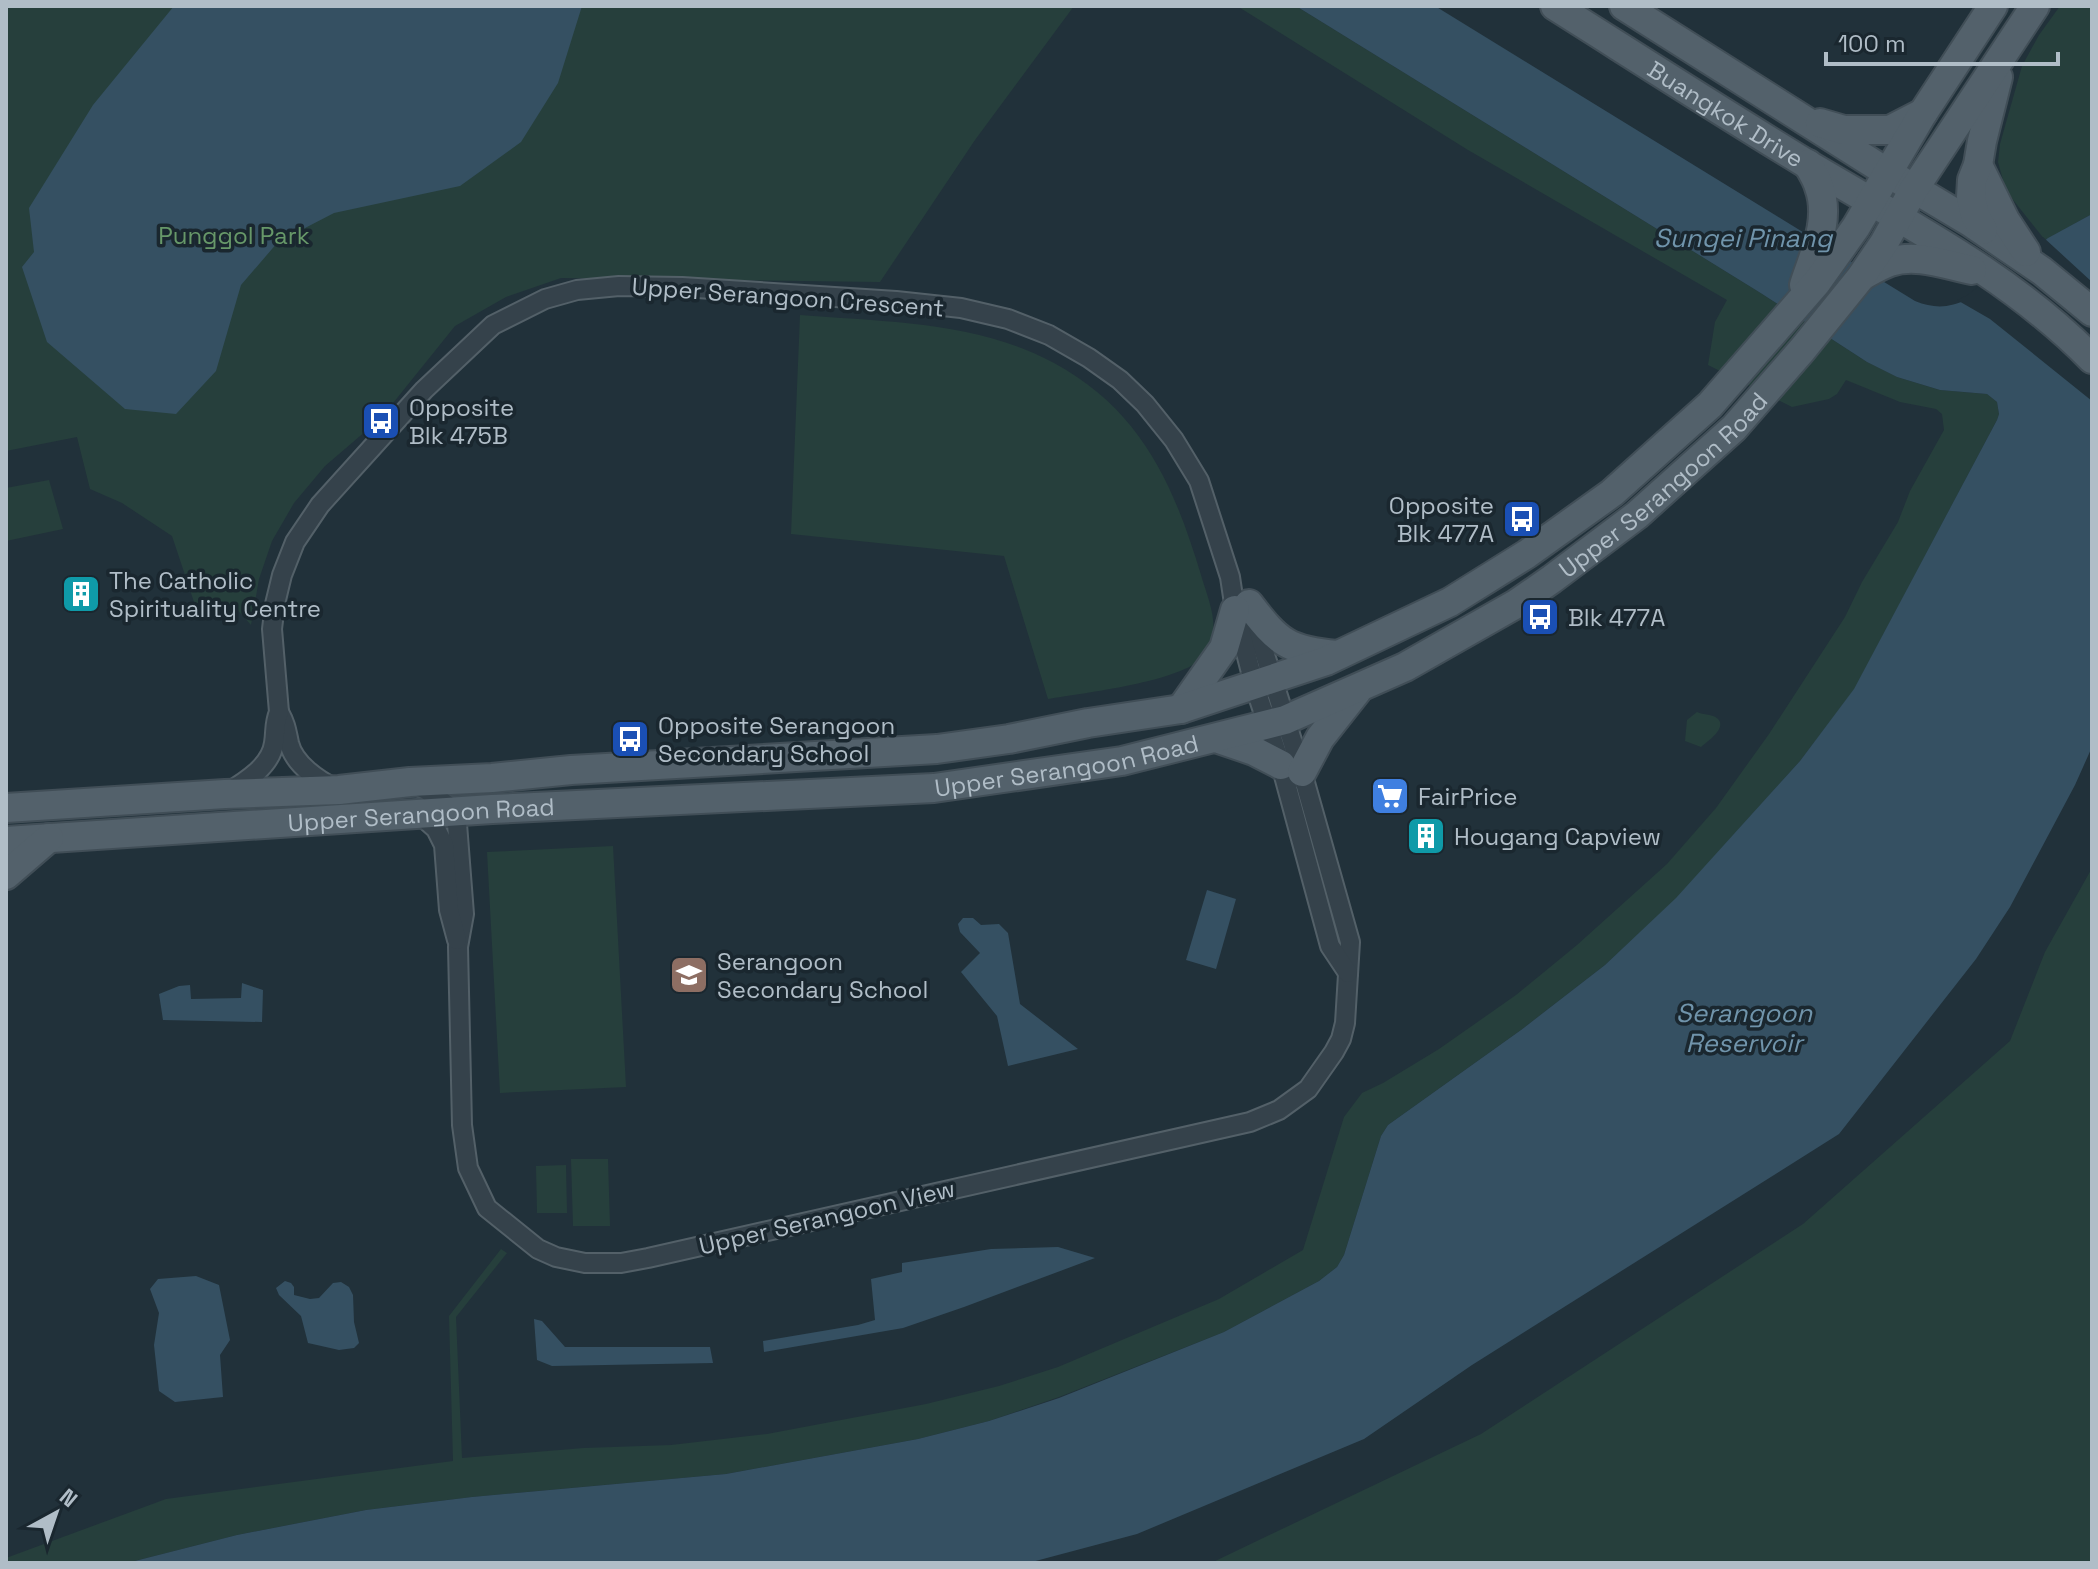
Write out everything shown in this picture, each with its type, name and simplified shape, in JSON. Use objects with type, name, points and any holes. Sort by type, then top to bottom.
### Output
[{"type":"main road","name":"Buangkok Drive","points":[[1555,6],[1808,164],[1950,248],[2062,330],[2092,359]]},
{"type":"main road","name":"Buangkok Drive","points":[[1624,6],[1977,226],[2042,271]]},
{"type":"main road","name":"Upper Serangoon Road","points":[[6,808],[339,790],[571,770],[937,749],[1181,709],[1338,655],[1412,621],[1527,554],[1612,493],[1710,405],[1817,282],[1856,227],[1923,113],[1993,6]]},
{"type":"main road","name":"Upper Serangoon Road","points":[[6,841],[418,813],[934,788],[1122,761],[1276,722],[1405,667],[1516,604],[1637,515],[1734,428],[1861,277],[1914,189],[2035,6]]},
{"type":"main road","points":[[1977,226],[1971,197],[1972,180],[2006,49]]},
{"type":"main road","points":[[1804,119],[1844,130],[1890,130],[1923,113]]},
{"type":"main road","points":[[1797,305],[1824,222],[1820,187],[1808,164]]},
{"type":"main road","points":[[1978,165],[2005,220],[2042,271],[2092,312]]},
{"type":"main road","points":[[1861,277],[1888,262],[1899,260],[1923,260],[1988,274]]},
{"type":"main road","points":[[1181,709],[1224,648],[1242,607],[1293,648],[1338,655]]},
{"type":"main road","points":[[1215,738],[1292,768],[1360,687]]},
{"type":"main road","points":[[6,793],[52,805]]},
{"type":"main road","points":[[6,875],[49,838]]},
{"type":"street","name":"Upper Serangoon Crescent","points":[[339,790],[319,781],[298,759],[289,746],[287,725],[279,712],[272,629],[282,575],[295,542],[320,505],[424,390],[485,331],[545,299],[577,290],[619,286],[682,287],[961,308],[1008,319],[1049,335],[1089,358],[1120,380],[1145,404],[1174,440],[1199,481],[1242,607],[1276,722]]},
{"type":"street","name":"Upper Serangoon Crescent","points":[[225,794],[246,781],[266,762],[274,746],[274,724],[279,712]]},
{"type":"street","name":"Upper Serangoon View","points":[[456,811],[464,914],[458,947],[462,1125],[468,1168],[487,1208],[538,1249],[556,1257],[602,1264],[648,1258],[1250,1122],[1279,1110],[1308,1089],[1341,1039],[1348,973],[1330,946],[1292,768],[1276,722]]},
{"type":"street","points":[[410,782],[456,811]]},
{"type":"street","name":"Upper Serangoon View","points":[[418,813],[436,829],[444,845],[449,910],[458,947]]},
{"type":"green space","name":"Punggol Park","points":[[6,6],[1074,6],[975,140],[880,282],[561,278],[506,297],[455,326],[381,418],[325,466],[294,503],[272,541],[259,579],[251,625],[232,604],[195,605],[172,536],[122,503],[90,489],[77,437],[6,451]]},
{"type":"green space","points":[[1237,6],[1296,6],[1867,362],[1897,377],[1940,390],[1987,394],[1997,402],[1997,420],[1854,690],[1800,761],[1676,899],[1605,965],[1521,1030],[1388,1125],[1381,1136],[1344,1255],[1337,1267],[1319,1281],[1224,1332],[1059,1397],[989,1421],[918,1439],[726,1474],[366,1510],[237,1535],[127,1563],[6,1563],[6,1558],[166,1499],[453,1461],[449,1316],[501,1249],[507,1253],[456,1317],[462,1458],[584,1448],[671,1445],[767,1434],[926,1404],[1058,1367],[1219,1299],[1303,1250],[1344,1117],[1362,1093],[1439,1049],[1516,995],[1667,864],[1716,808],[1769,734],[1845,617],[1944,430],[1942,414],[1936,409],[1900,402],[1846,380],[1837,394],[1829,399],[1792,407],[1708,365],[1715,322],[1727,300],[1468,150]]},
{"type":"green space","points":[[2060,6],[2092,6],[2092,214],[2045,240],[2006,191],[1998,162],[2000,144],[2022,66]]},
{"type":"green space","points":[[800,315],[930,326],[993,339],[1054,363],[1110,403],[1150,453],[1179,511],[1213,616],[1213,637],[1204,656],[1176,673],[1107,690],[1048,699],[1004,556],[791,534]]},
{"type":"green space","points":[[49,480],[63,529],[6,541],[6,488]]},
{"type":"green space","points":[[1697,712],[1714,716],[1720,723],[1716,734],[1701,747],[1685,741],[1687,720]]},
{"type":"green space","points":[[613,846],[626,1087],[500,1093],[487,852]]},
{"type":"green space","points":[[2092,868],[2092,1563],[1211,1563],[1481,1434],[1803,1224],[2010,1041],[2045,952]]},
{"type":"green space","points":[[571,1159],[608,1159],[610,1226],[573,1226]]},
{"type":"green space","points":[[566,1165],[567,1213],[537,1213],[536,1166]]},
{"type":"water","points":[[174,6],[582,6],[558,83],[521,142],[460,186],[334,213],[278,242],[241,285],[216,371],[176,414],[125,409],[47,342],[22,267],[34,252],[29,208],[93,105]]},
{"type":"water","name":"Serangoon Reservoir","points":[[1296,6],[1435,6],[1922,304],[1942,306],[1968,299],[2048,238],[2092,214],[2092,747],[2010,907],[1976,959],[1839,1134],[1472,1365],[1364,1439],[1137,1534],[1028,1563],[127,1563],[237,1535],[366,1510],[726,1474],[918,1439],[989,1421],[1059,1398],[1224,1332],[1319,1281],[1337,1267],[1344,1255],[1381,1136],[1388,1125],[1521,1030],[1605,965],[1676,898],[1800,761],[1854,689],[1997,420],[1997,402],[1987,394],[1940,390],[1897,377],[1867,362]]},
{"type":"water","points":[[1207,890],[1236,899],[1216,969],[1186,960]]},
{"type":"water","points":[[963,918],[973,918],[981,925],[999,924],[1008,933],[1020,1004],[1078,1049],[1008,1066],[997,1016],[961,972],[980,953],[960,932],[958,924]]},
{"type":"water","points":[[242,983],[263,990],[262,1022],[163,1020],[159,994],[190,985],[191,999],[241,998]]},
{"type":"water","points":[[1058,1247],[1095,1258],[903,1328],[764,1352],[763,1341],[875,1320],[871,1279],[902,1272],[902,1263],[991,1249]]},
{"type":"water","points":[[196,1276],[219,1285],[230,1340],[220,1355],[223,1397],[175,1402],[159,1391],[154,1345],[159,1313],[150,1289],[158,1279]]},
{"type":"water","points":[[285,1281],[294,1287],[294,1295],[310,1299],[319,1298],[333,1283],[341,1282],[349,1287],[353,1295],[359,1343],[354,1348],[339,1350],[308,1343],[301,1316],[279,1295],[276,1288]]},
{"type":"water","points":[[534,1319],[542,1321],[565,1347],[710,1347],[713,1363],[552,1366],[537,1360]]},
{"type":"pier","points":[[2043,237],[2092,282],[2092,401],[1990,319],[1957,300]]},
{"type":"place","name":"Opposite Blk 475B","points":[[381,421]]},
{"type":"place","name":"Opposite Blk 477A","points":[[1522,519]]},
{"type":"place","name":"The Catholic Spirituality Centre","points":[[81,594]]},
{"type":"place","name":"Blk 477A","points":[[1540,617]]},
{"type":"place","name":"Opposite Serangoon Secondary School","points":[[630,739]]},
{"type":"place","name":"FairPrice","points":[[1390,796]]},
{"type":"place","name":"Hougang Capview","points":[[1426,836]]},
{"type":"place","name":"Serangoon Secondary School","points":[[689,975]]},
{"type":"water label","name":"Sungei Pinang","points":[[1743,238]]}]
